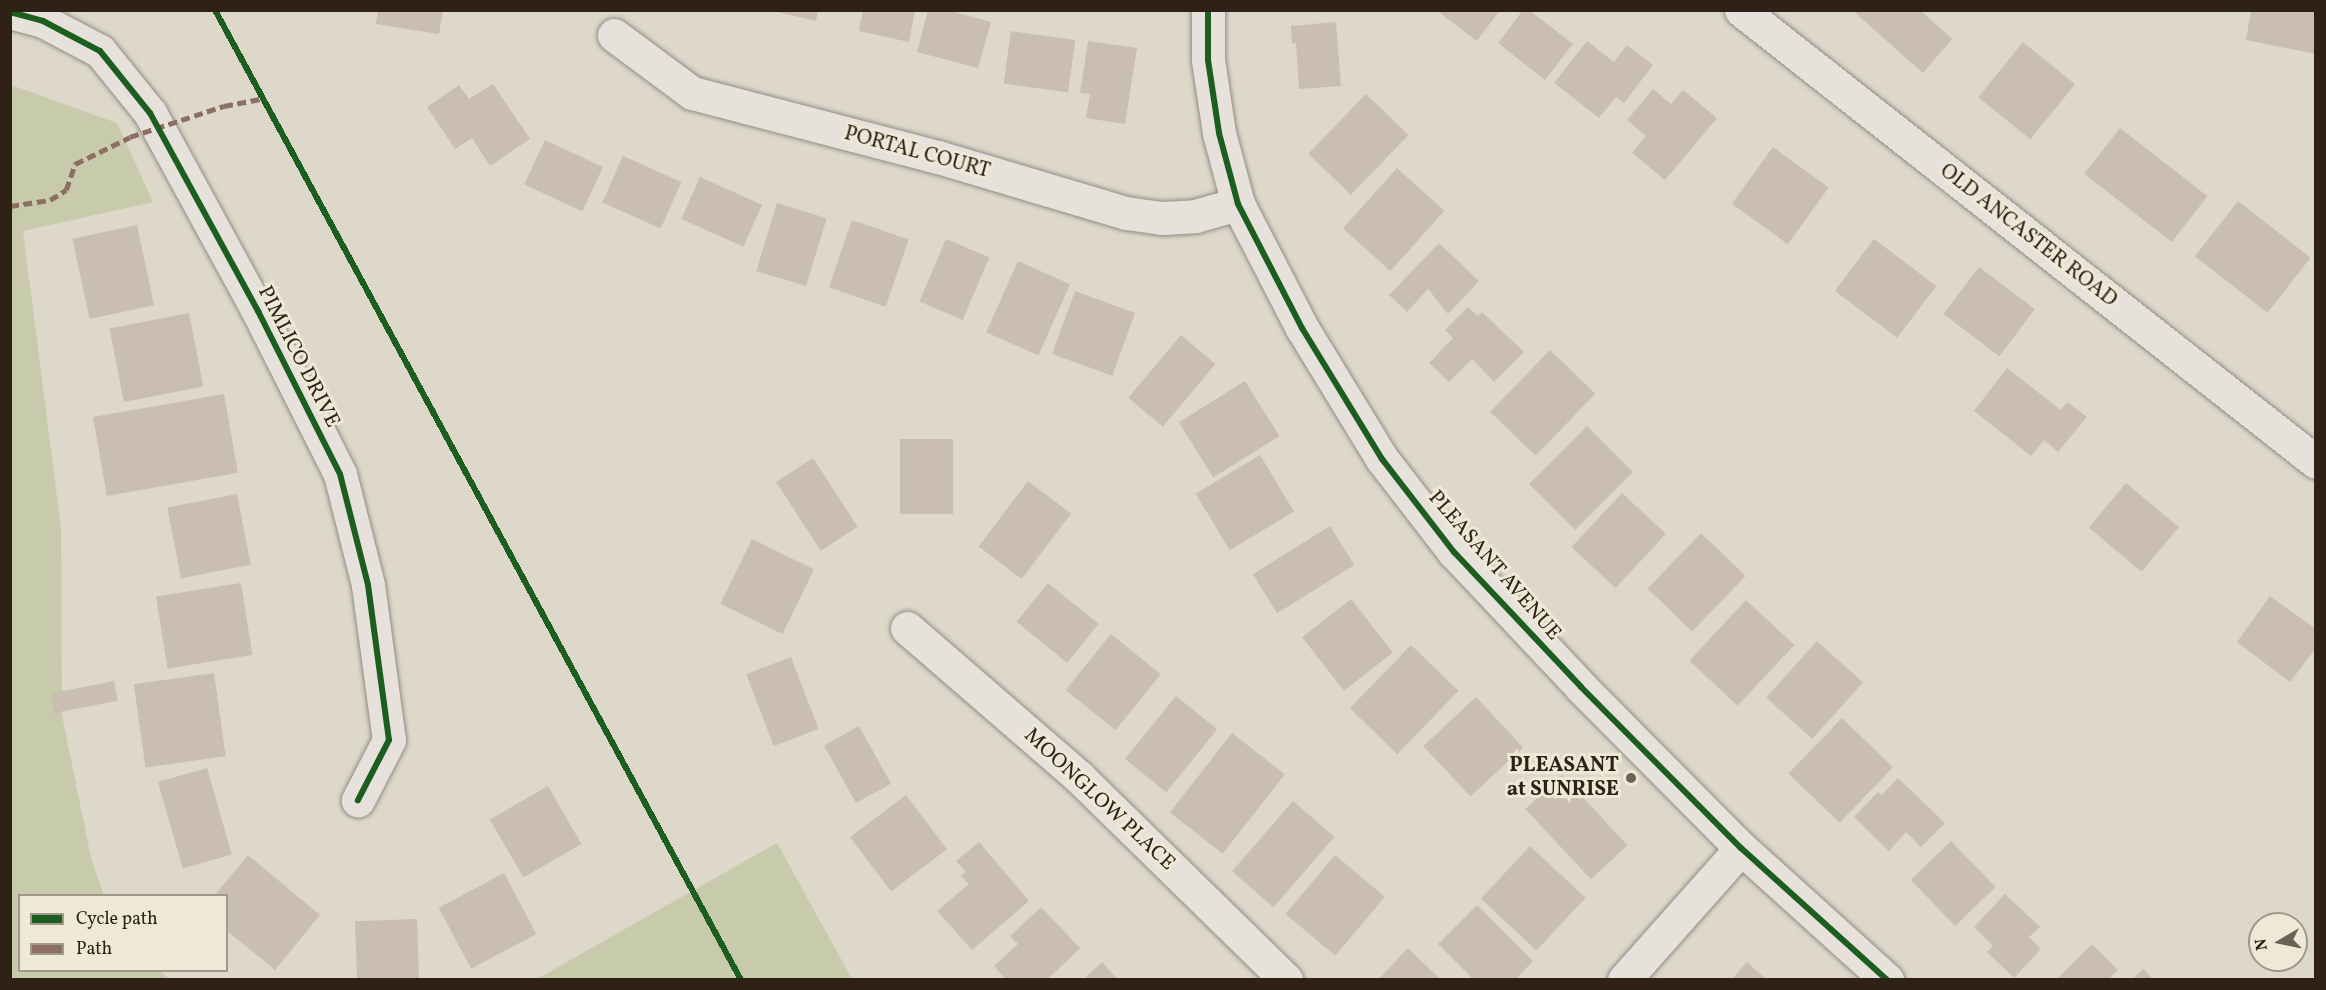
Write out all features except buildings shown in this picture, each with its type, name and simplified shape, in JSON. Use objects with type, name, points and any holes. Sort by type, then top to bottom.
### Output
[{"type":"street","name":"PLEASANT AVENUE","points":[[1208,10],[1208,60],[1219,133],[1238,204],[1302,328],[1376,449],[1447,543],[1581,687],[1741,848],[1887,980]]},
{"type":"street","name":"OLD ANCASTER ROAD","points":[[1741,10],[2316,462]]},
{"type":"street","name":"PIMLICO DRIVE","points":[[10,12],[43,21],[100,51],[150,113],[258,312],[340,474],[368,585],[389,740],[358,800]]},
{"type":"street","name":"PORTAL COURT","points":[[614,35],[692,93],[938,157],[1126,213],[1162,218],[1195,216],[1238,204]]},
{"type":"street","name":"MOONGLOW PLACE","points":[[907,628],[1079,777],[1286,980]]},
{"type":"street","points":[[1624,980],[1741,848]]},
{"type":"green space","points":[[11,85],[117,123],[153,202],[23,231],[61,528],[62,715],[91,858],[104,894],[18,894],[18,972],[161,972],[169,979],[11,980]]},
{"type":"green space","points":[[777,843],[852,979],[537,979],[625,929]]},
{"type":"marked path","points":[[10,206],[50,200],[66,190],[75,164],[130,137],[224,106],[265,98]]},
{"type":"cycle path","points":[[215,10],[741,980]]},
{"type":"cycle path","points":[[1208,10],[1208,60],[1219,133],[1238,204],[1302,328],[1382,459],[1454,552],[1581,687],[1741,848],[1887,980]]},
{"type":"cycle path","points":[[10,12],[43,21],[100,51],[150,113],[258,311],[340,474],[368,585],[389,740],[358,800]]},
{"type":"place","name":"PLEASANT at SUNRISE","points":[[1631,778]]}]
